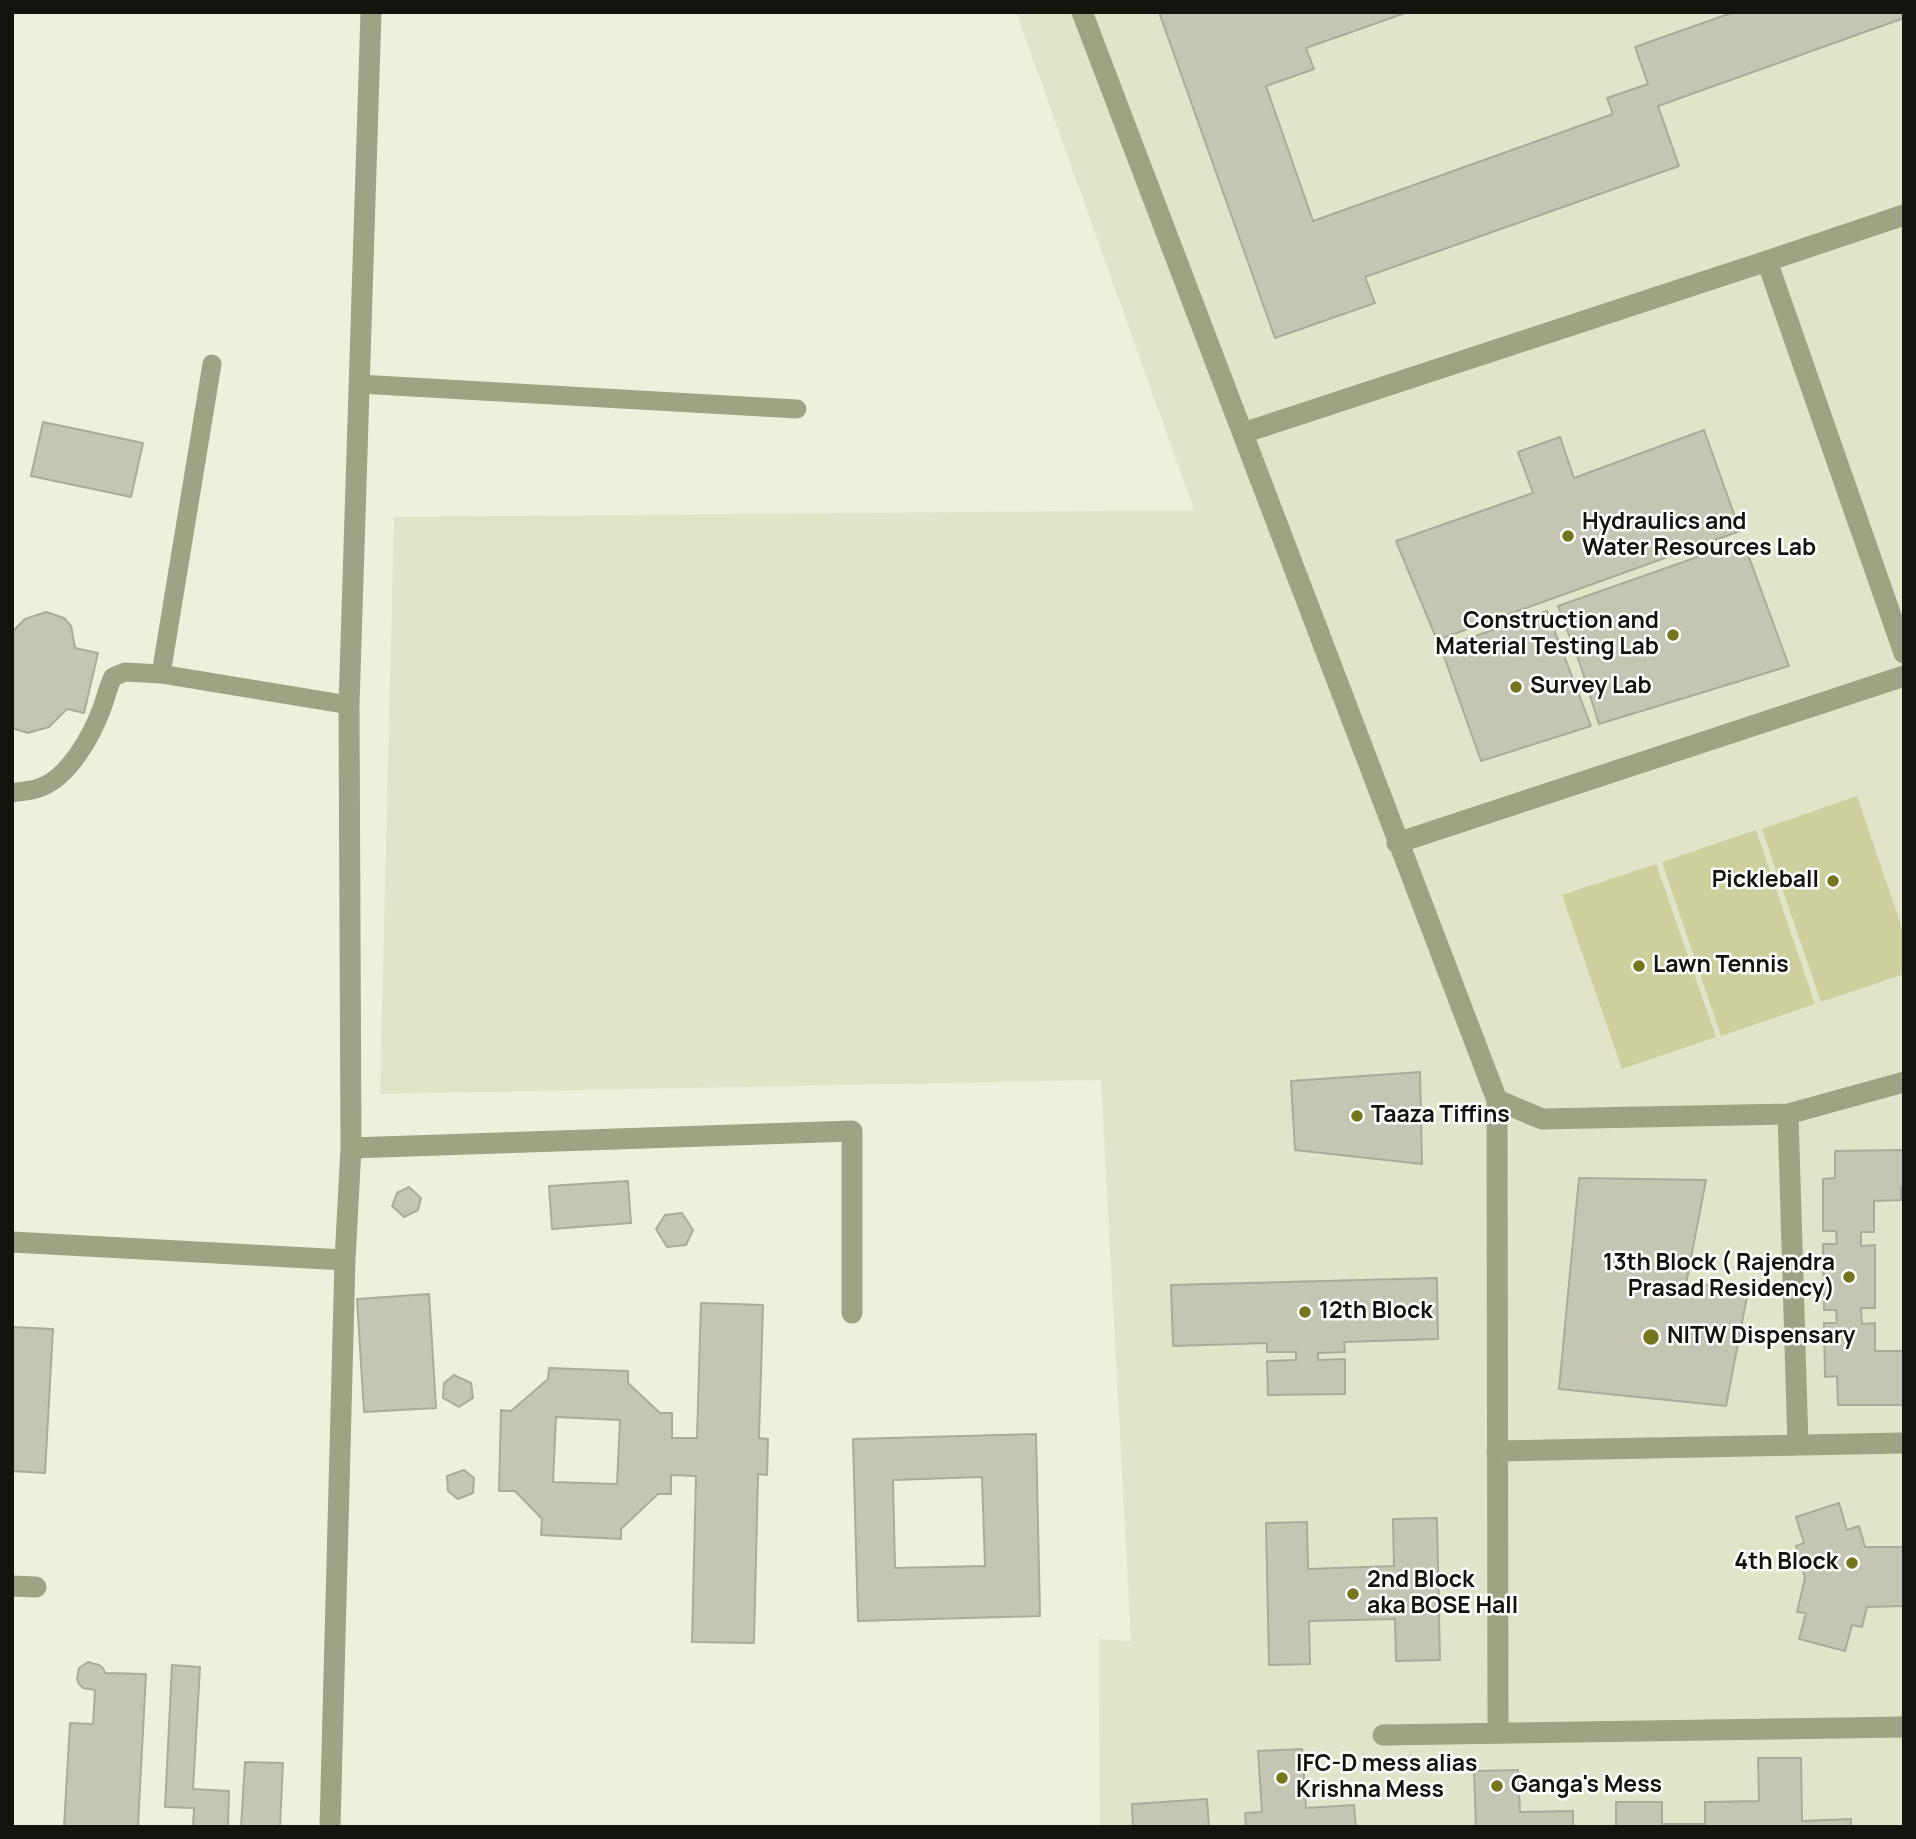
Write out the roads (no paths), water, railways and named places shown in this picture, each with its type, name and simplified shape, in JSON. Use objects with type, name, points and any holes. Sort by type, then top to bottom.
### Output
[{"type":"street","points":[[330,1827],[345,1260],[351,1148],[349,705],[371,12]]},
{"type":"street","points":[[1082,12],[1497,1100],[1498,1732]]},
{"type":"street","points":[[1243,433],[1904,215]]},
{"type":"street","points":[[1766,261],[1904,653]]},
{"type":"street","points":[[1397,842],[1904,676]]},
{"type":"street","points":[[1497,1100],[1542,1119],[1788,1114],[1904,1082]]},
{"type":"street","points":[[1788,1114],[1798,1445]]},
{"type":"street","points":[[351,1148],[852,1131],[852,1313]]},
{"type":"street","points":[[12,1242],[345,1260]]},
{"type":"street","points":[[1497,1451],[1904,1443]]},
{"type":"street","points":[[12,1586],[36,1587]]},
{"type":"street","points":[[1383,1735],[1904,1727]]},
{"type":"lane","points":[[161,674],[212,364]]},
{"type":"lane","points":[[359,384],[797,409]]},
{"type":"lane","points":[[12,793],[41,788],[68,769],[86,742],[103,707],[113,677],[125,672],[161,674],[349,705]]},
{"type":"place","name":"Hydraulics and Water Resources Lab","points":[[1568,536]]},
{"type":"place","name":"Construction and Material Testing Lab","points":[[1673,635]]},
{"type":"place","name":"Survey Lab","points":[[1516,687]]},
{"type":"place","name":"Pickleball","points":[[1833,881]]},
{"type":"place","name":"Lawn Tennis","points":[[1639,966]]},
{"type":"place","name":"Taaza Tiffins","points":[[1357,1116]]},
{"type":"place","name":"13th Block ( Rajendra Prasad Residency)","points":[[1849,1277]]},
{"type":"place","name":"12th Block","points":[[1305,1312]]},
{"type":"place","name":"NITW Dispensary","points":[[1651,1337]]},
{"type":"place","name":"4th Block","points":[[1852,1563]]},
{"type":"place","name":"2nd Block aka BOSE Hall","points":[[1353,1594]]},
{"type":"place","name":"IFC-D mess alias Krishna Mess","points":[[1282,1778]]},
{"type":"place","name":"Ganga's Mess","points":[[1497,1786]]}]
